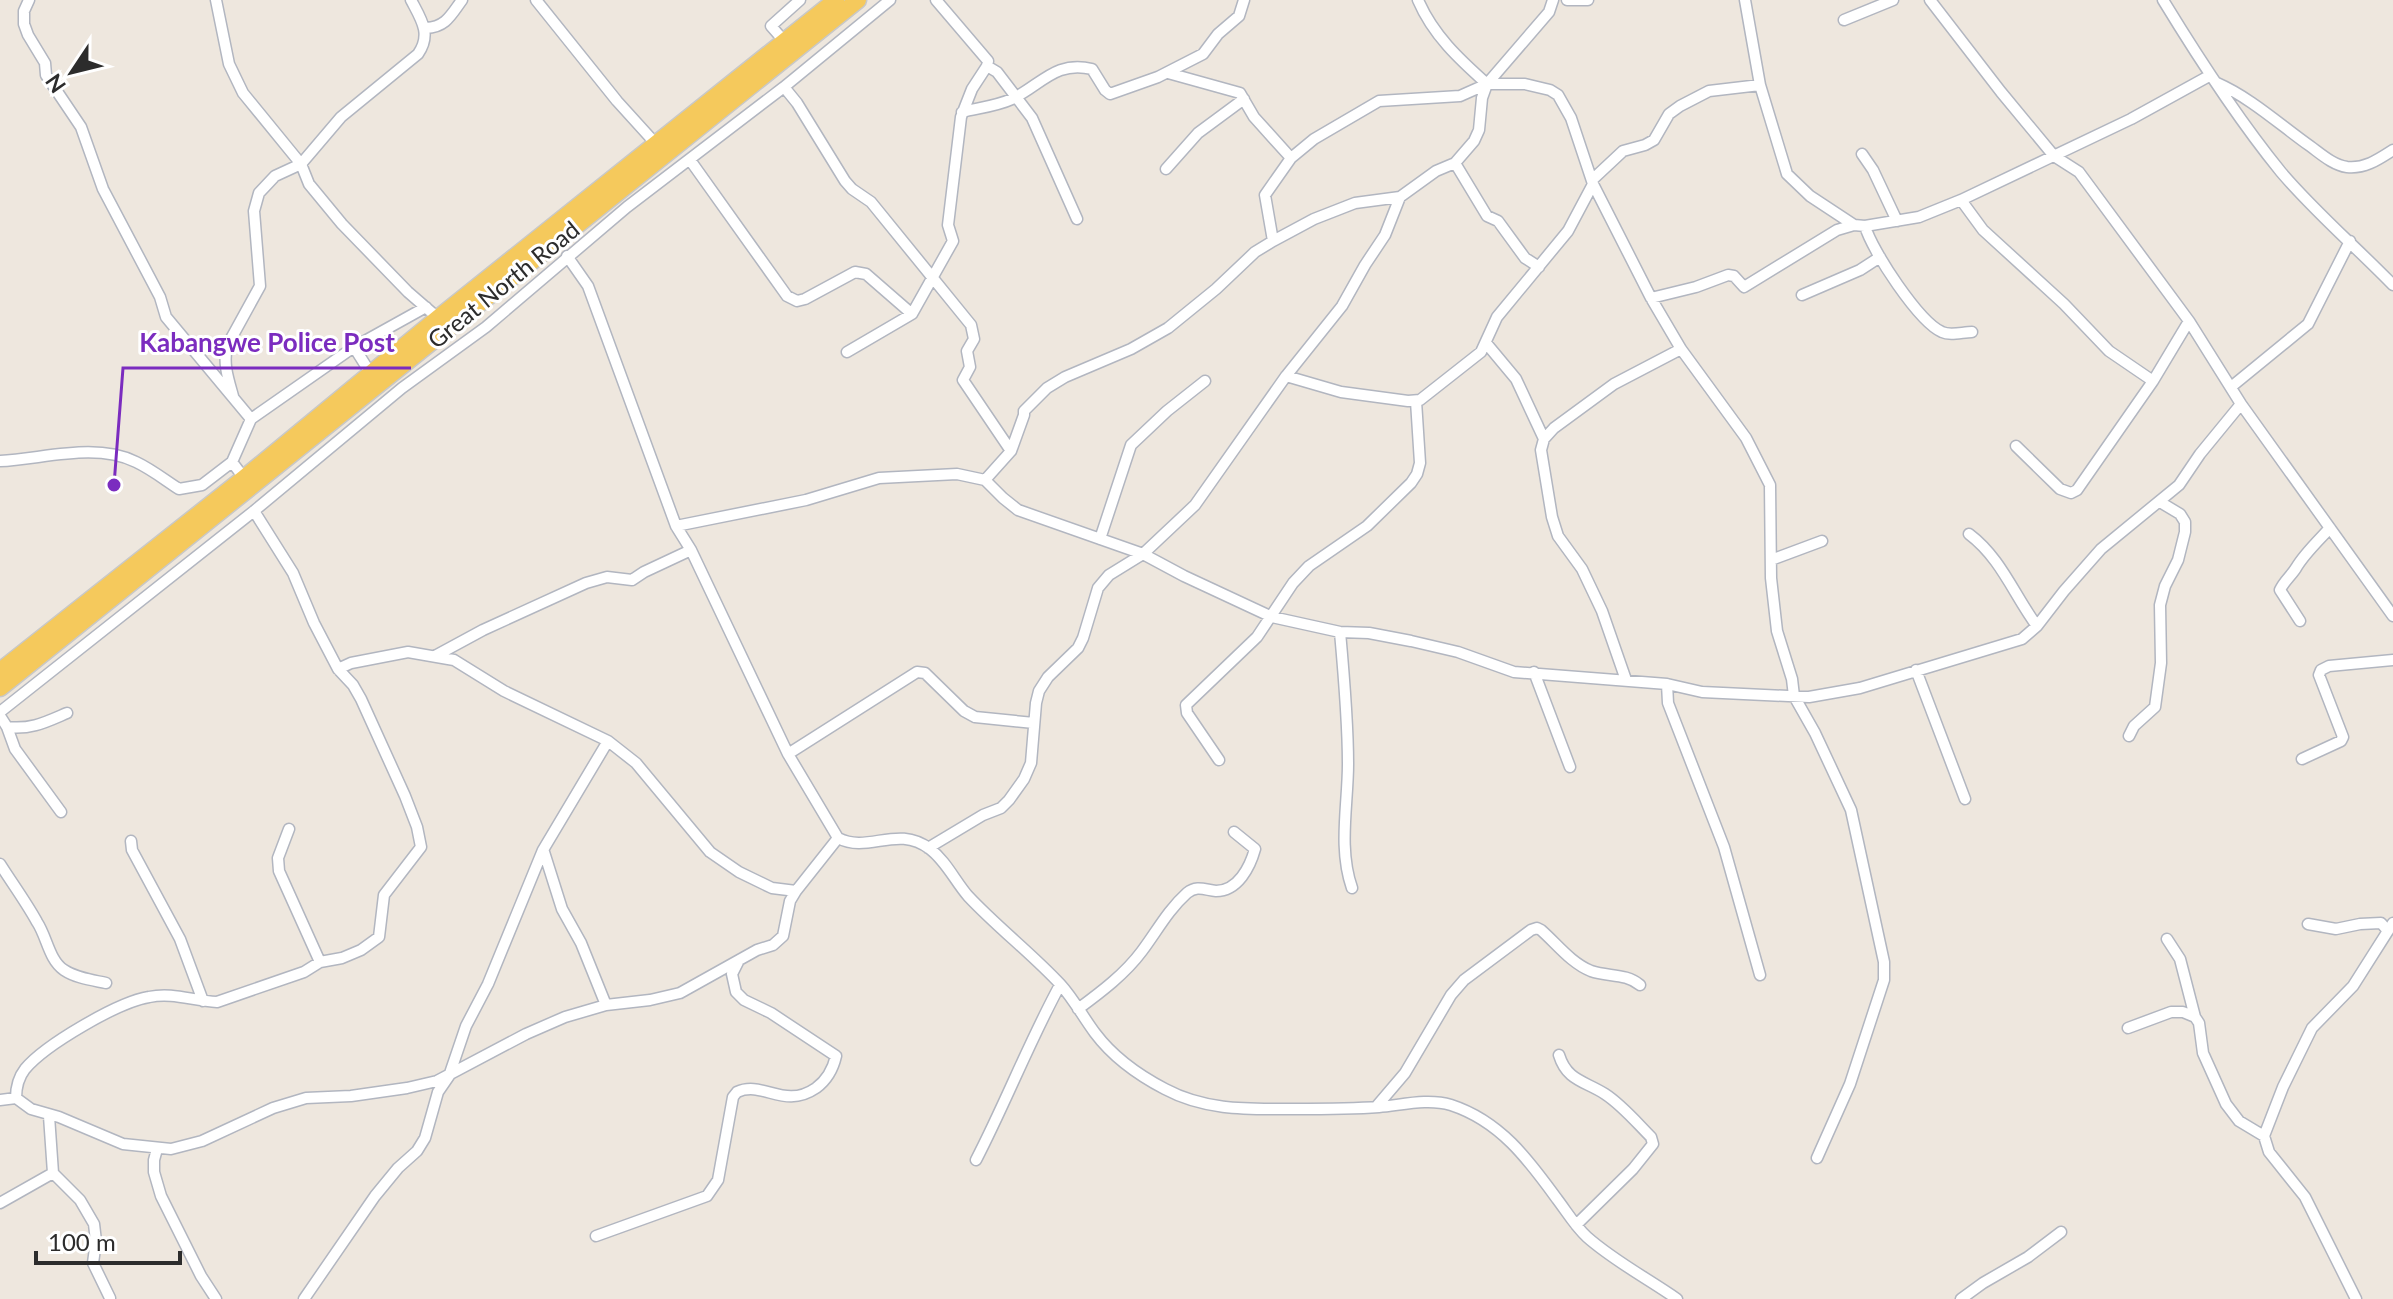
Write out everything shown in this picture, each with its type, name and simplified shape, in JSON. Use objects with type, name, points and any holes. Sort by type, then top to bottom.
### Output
[{"type":"main road","name":"Great North Road","points":[[0,671],[371,374],[432,312],[656,144],[836,0]]},
{"type":"main road","name":"Great North Road","points":[[0,688],[858,0]]},
{"type":"street","points":[[29,0],[24,11],[28,35],[45,63],[46,75],[81,127],[103,189],[160,297],[166,317],[251,419]]},
{"type":"street","points":[[0,461],[71,453],[103,453],[135,461],[179,489],[202,485],[232,462],[251,419],[354,347],[432,312],[369,254],[342,224],[309,184],[301,164],[243,93],[229,64],[216,0]]},
{"type":"street","points":[[233,396],[225,366],[227,346],[261,283],[254,211],[259,193],[275,176],[301,164],[341,117],[418,54],[425,43],[426,28],[411,0]]},
{"type":"street","points":[[426,28],[438,28],[462,0]]},
{"type":"street","points":[[536,0],[617,101],[656,144]]},
{"type":"street","points":[[785,42],[771,26],[800,0]]},
{"type":"street","points":[[61,812],[15,749],[0,714],[402,388],[486,327],[627,207],[784,87],[890,0]]},
{"type":"street","points":[[847,352],[912,314],[953,241],[948,225],[962,112],[988,61],[936,0]]},
{"type":"street","points":[[962,112],[1004,102],[1055,72],[1073,67],[1092,69],[1110,94],[1168,73],[1203,54],[1218,34],[1239,16],[1244,0]]},
{"type":"street","points":[[1418,0],[1432,27],[1487,84]]},
{"type":"street","points":[[985,480],[1011,451],[1024,411],[1047,388],[1160,333],[1216,289],[1255,252],[1273,241],[1314,219],[1355,203],[1400,197],[1436,171],[1455,163],[1474,141],[1479,130],[1481,102],[1487,84],[1549,12],[1553,0]]},
{"type":"street","points":[[1567,0],[1588,0]]},
{"type":"street","points":[[1745,0],[1760,85],[1787,174],[1810,196],[1859,226],[1882,264],[1930,326],[1946,334],[1972,332]]},
{"type":"street","points":[[1844,20],[1893,0]]},
{"type":"street","points":[[1930,0],[2054,156],[2079,172],[2189,321],[2241,404],[2393,616]]},
{"type":"street","points":[[2163,0],[2212,78],[2280,170],[2393,285]]},
{"type":"street","points":[[987,66],[997,72],[1032,118],[1077,219]]},
{"type":"street","points":[[1168,73],[1240,93],[1254,117],[1291,158]]},
{"type":"street","points":[[1651,298],[1728,275],[1734,276],[1744,287],[1837,230],[1919,217],[1961,200],[2212,78]]},
{"type":"street","points":[[2212,78],[2341,166],[2360,167],[2393,150]]},
{"type":"street","points":[[1273,241],[1265,195],[1291,158],[1314,139],[1379,101],[1460,96],[1487,84],[1525,84],[1558,95],[1571,118],[1592,182],[1651,298],[1681,349],[1746,438],[1770,485],[1771,560],[1777,631],[1794,696],[1851,810],[1884,962],[1884,980],[1850,1084],[1817,1158]]},
{"type":"street","points":[[1286,376],[1341,392],[1416,401],[1478,355],[1497,317],[1568,231],[1592,182],[1623,151],[1654,140],[1669,114],[1709,91],[1760,85]]},
{"type":"street","points":[[784,87],[845,181],[871,202],[971,325],[974,339],[967,351],[970,367],[964,375],[964,383],[1011,451]]},
{"type":"street","points":[[1166,169],[1198,133],[1244,99]]},
{"type":"street","points":[[1862,154],[1897,221]]},
{"type":"street","points":[[690,160],[787,296],[797,301],[805,299],[855,272],[866,274],[912,314]]},
{"type":"street","points":[[1455,163],[1487,216],[1498,221],[1525,258],[1539,267]]},
{"type":"street","points":[[928,848],[983,815],[1001,808],[1009,800],[1031,763],[1039,691],[1048,677],[1078,648],[1098,588],[1109,575],[1143,554],[1195,505],[1286,376],[1348,298],[1385,235],[1400,197]]},
{"type":"street","points":[[1961,200],[1983,230],[2064,304],[2109,351],[2153,381]]},
{"type":"street","points":[[2231,387],[2308,324],[2350,241]]},
{"type":"street","points":[[567,256],[588,286],[676,526],[691,550],[788,754],[838,838],[860,844],[891,838],[913,840],[928,848],[941,859],[984,913],[1060,985],[1114,1054],[1140,1076],[1168,1091],[1217,1108],[1376,1107],[1435,1102],[1471,1113],[1501,1132],[1527,1157],[1587,1237],[1677,1299]]},
{"type":"street","points":[[1802,295],[1860,270],[1880,257]]},
{"type":"street","points":[[2016,446],[2060,489],[2071,493],[2077,490],[2153,381],[2189,321]]},
{"type":"street","points":[[1486,343],[1516,379],[1544,439]]},
{"type":"street","points":[[354,347],[371,374]]},
{"type":"street","points":[[1626,680],[1602,611],[1582,569],[1558,536],[1541,458],[1544,439],[1554,428],[1614,384],[1681,349]]},
{"type":"street","points":[[1100,539],[1131,445],[1205,381]]},
{"type":"street","points":[[1219,760],[1187,713],[1186,705],[1257,637],[1293,583],[1309,566],[1367,526],[1411,483],[1420,463],[1416,401]]},
{"type":"street","points":[[676,526],[806,500],[879,478],[957,474],[985,480],[1018,510],[1143,554],[1272,617],[1340,632],[1369,633],[1411,641],[1468,655],[1514,672],[1667,684],[1702,692],[1809,697],[1860,688],[2022,639],[2037,626],[2101,549],[2179,485],[2241,404]]},
{"type":"street","points":[[232,462],[244,478]]},
{"type":"street","points":[[2129,736],[2134,726],[2155,707],[2161,663],[2160,605],[2165,586],[2178,560],[2185,532],[2185,522],[2180,514],[2160,502]]},
{"type":"street","points":[[16,1098],[18,1081],[24,1070],[52,1045],[127,1003],[171,994],[217,1002],[304,972],[320,962],[361,950],[379,937],[384,895],[421,847],[405,796],[361,699],[338,669],[293,573],[254,511]]},
{"type":"street","points":[[2300,621],[2280,590],[2299,559],[2330,528]]},
{"type":"street","points":[[1969,534],[1983,545],[2005,574],[2037,626]]},
{"type":"street","points":[[1771,560],[1822,541]]},
{"type":"street","points":[[435,656],[483,630],[586,583],[607,577],[632,580],[691,550]]},
{"type":"street","points":[[1340,632],[1348,762],[1344,844],[1346,871],[1352,888]]},
{"type":"street","points":[[338,669],[351,663],[408,652],[454,660],[504,691],[608,741],[636,763],[710,852],[739,872],[772,888],[796,891]]},
{"type":"street","points":[[2302,759],[2341,741],[2343,737],[2319,675],[2321,670],[2338,665],[2393,660]]},
{"type":"street","points":[[1916,670],[1965,799]]},
{"type":"street","points":[[788,754],[917,672],[925,673],[964,711],[975,717],[1034,723]]},
{"type":"street","points":[[1534,672],[1570,767]]},
{"type":"street","points":[[1667,684],[1668,703],[1724,847],[1760,975]]},
{"type":"street","points":[[7,727],[36,727],[67,713]]},
{"type":"street","points":[[304,1299],[375,1196],[417,1151],[425,1138],[438,1092],[449,1076],[466,1026],[488,984],[543,850],[608,741]]},
{"type":"street","points":[[289,829],[278,858],[279,871],[320,962]]},
{"type":"street","points":[[1078,1009],[1131,965],[1190,890],[1202,887],[1221,890],[1232,886],[1243,876],[1255,849],[1234,832]]},
{"type":"street","points":[[0,1100],[16,1098],[31,1109],[59,1117],[123,1144],[171,1149],[202,1141],[273,1108],[306,1098],[351,1096],[407,1088],[449,1076],[526,1034],[565,1017],[606,1005],[680,993],[757,950],[773,945],[783,936],[790,901],[796,891],[838,838]]},
{"type":"street","points":[[131,841],[132,850],[180,939],[203,1001]]},
{"type":"street","points":[[543,850],[562,909],[581,943],[606,1005]]},
{"type":"street","points":[[0,864],[36,918],[52,958],[61,969],[106,983]]},
{"type":"street","points":[[2308,924],[2336,929],[2381,923],[2391,927],[2353,986],[2312,1028],[2283,1087],[2264,1136],[2269,1152],[2305,1197],[2356,1299]]},
{"type":"street","points":[[1376,1107],[1405,1073],[1451,995],[1464,980],[1531,930],[1541,930],[1569,956],[1590,970],[1626,977],[1640,985]]},
{"type":"street","points":[[2167,939],[2180,959],[2199,1023],[2203,1053],[2226,1104],[2239,1121],[2264,1136]]},
{"type":"street","points":[[596,1236],[707,1196],[718,1180],[733,1097],[737,1092],[747,1089],[784,1097],[801,1095],[825,1080],[834,1066],[836,1056],[771,1013],[744,1000],[736,992],[732,974],[738,962]]},
{"type":"street","points":[[976,1160],[1060,985]]},
{"type":"street","points":[[2128,1028],[2171,1012],[2183,1012],[2195,1017]]},
{"type":"street","points":[[1559,1055],[1568,1074],[1606,1095],[1651,1137],[1653,1144],[1633,1169],[1576,1225]]},
{"type":"street","points":[[49,1116],[53,1173],[80,1200],[94,1224],[96,1241],[93,1263],[110,1298]]},
{"type":"street","points":[[157,1149],[154,1172],[161,1196],[216,1299]]},
{"type":"street","points":[[0,1203],[53,1173]]},
{"type":"street","points":[[1961,1299],[2028,1257],[2061,1232]]},
{"type":"place","name":"Kabangwe Police Post","points":[[114,485]]}]
